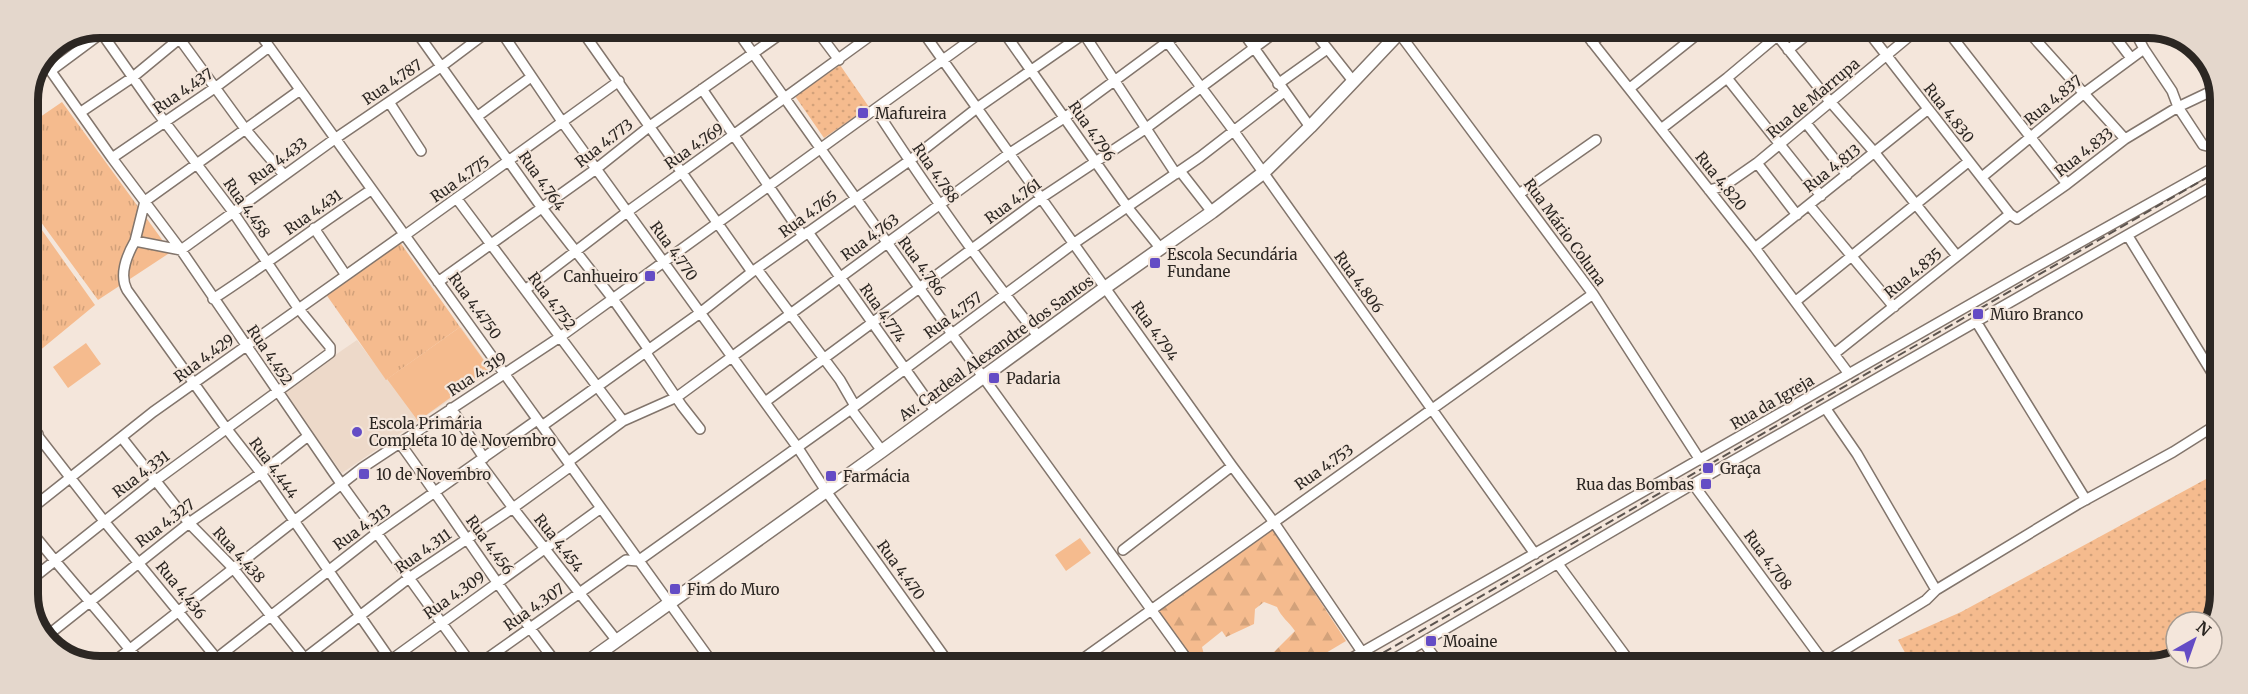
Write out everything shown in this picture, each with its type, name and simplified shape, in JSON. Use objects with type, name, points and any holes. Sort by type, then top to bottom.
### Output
[{"type":"main road","name":"Av. Cardeal Alexandre dos Santos","points":[[596,656],[1212,212],[1263,172],[1310,127],[1393,38]]},
{"type":"street","name":"Rua 4.458","points":[[109,38],[164,121],[233,212],[298,308],[330,347],[330,352],[276,391]]},
{"type":"street","name":"Rua 4.4750","points":[[263,38],[708,656]]},
{"type":"street","name":"Rua 4.764","points":[[421,38],[575,253],[613,299],[700,429]]},
{"type":"street","name":"Rua 4.787","points":[[336,138],[481,38]]},
{"type":"street","name":"Rua 4.770","points":[[504,38],[798,448],[826,491]]},
{"type":"street","points":[[587,38],[754,271],[840,380],[853,408],[882,451]]},
{"type":"street","name":"Rua 4.786","points":[[742,38],[1185,656]]},
{"type":"street","name":"Rua 4.773","points":[[438,282],[596,169],[650,126],[775,38]]},
{"type":"street","points":[[822,38],[839,60]]},
{"type":"street","name":"Rua 4.769","points":[[525,291],[627,212],[734,137],[868,38]]},
{"type":"street","name":"Rua 4.794","points":[[927,38],[1273,521],[1362,652]]},
{"type":"street","name":"Rua 4.319","points":[[122,656],[292,520],[399,442],[560,337],[974,38]]},
{"type":"street","name":"Rua 4.796","points":[[1008,38],[1128,208],[1161,249]]},
{"type":"street","name":"Rua 4.765","points":[[540,423],[599,387],[754,271],[909,161],[977,108],[1032,72],[1075,38]]},
{"type":"street","points":[[1089,38],[1114,82],[1145,129],[1212,212]]},
{"type":"street","name":"Rua 4.806","points":[[1164,38],[1233,130],[1535,554]]},
{"type":"street","name":"Rua 4.763","points":[[569,464],[623,421],[677,397],[1010,153],[1064,118],[1173,38]]},
{"type":"street","points":[[1246,38],[1310,127]]},
{"type":"street","name":"Rua 4.761","points":[[765,402],[1041,198],[1145,129],[1267,38]]},
{"type":"street","points":[[1319,38],[1353,81]]},
{"type":"street","name":"Rua Mário Coluna","points":[[1406,38],[1593,294],[1700,460]]},
{"type":"street","name":"Rua 4.820","points":[[1589,38],[1718,199],[1850,374]]},
{"type":"street","points":[[1592,42],[1597,38]]},
{"type":"street","points":[[1630,88],[1693,38]]},
{"type":"street","points":[[1661,129],[1727,78],[1769,38]]},
{"type":"street","points":[[1778,38],[1875,153],[1957,256]]},
{"type":"street","points":[[1788,50],[1803,38]]},
{"type":"street","name":"Rua 4.830","points":[[1873,38],[2010,214]]},
{"type":"street","name":"Rua de Marrupa","points":[[1724,186],[1757,163],[1832,103],[1908,38]]},
{"type":"street","points":[[1953,38],[2067,184]]},
{"type":"street","points":[[2034,38],[2125,139]]},
{"type":"street","points":[[2138,38],[2203,145],[2210,147]]},
{"type":"street","points":[[52,70],[91,39]]},
{"type":"street","points":[[81,112],[133,77],[179,39],[246,130],[284,175]]},
{"type":"street","points":[[2116,39],[2131,58]]},
{"type":"street","name":"Rua 4.437","points":[[112,158],[216,87],[269,47]]},
{"type":"street","points":[[1278,84],[1327,49]]},
{"type":"street","name":"Rua 4.837","points":[[1982,177],[2083,94],[2144,49]]},
{"type":"street","name":"Rua 4.452","points":[[48,65],[112,158],[181,250],[342,485],[466,656]]},
{"type":"street","points":[[478,116],[531,77]]},
{"type":"street","points":[[1727,78],[1821,196]]},
{"type":"street","name":"Rua 4.775","points":[[403,235],[457,199],[619,81]]},
{"type":"street","name":"Rua 4.774","points":[[702,89],[768,188],[840,278],[935,411]]},
{"type":"street","points":[[181,250],[135,242],[145,201],[300,90]]},
{"type":"street","name":"Rua 4.833","points":[[2010,214],[2014,218],[2022,217],[2125,139],[2178,106],[2210,92]]},
{"type":"street","name":"Rua 4.757","points":[[638,561],[798,448],[1073,244],[1128,208],[1284,93]]},
{"type":"street","points":[[389,102],[421,151]]},
{"type":"street","name":"Rua 4.788","points":[[876,110],[1004,296],[1039,337]]},
{"type":"street","name":"Rua 4.813","points":[[1755,248],[1927,110]]},
{"type":"street","points":[[1806,123],[1847,175]]},
{"type":"street","name":"Rua 4.433","points":[[181,250],[336,138]]},
{"type":"street","points":[[1519,194],[1596,140]]},
{"type":"street","points":[[1796,301],[1968,162]]},
{"type":"street","points":[[1757,163],[1797,215]]},
{"type":"street","name":"Rua da Igreja","points":[[1355,656],[2210,170]]},
{"type":"street","points":[[1709,190],[1724,186]]},
{"type":"street","points":[[1718,199],[1724,186]]},
{"type":"street","points":[[1400,656],[1693,484],[2210,188]]},
{"type":"street","name":"Rua 4.431","points":[[213,299],[267,264],[314,228],[371,190]]},
{"type":"street","name":"Rua 4.752","points":[[457,199],[623,421]]},
{"type":"street","points":[[1809,205],[1893,307]]},
{"type":"street","name":"Rua 4.835","points":[[1834,354],[2010,214]]},
{"type":"street","points":[[314,228],[345,274]]},
{"type":"street","name":"Rua 4.429","points":[[38,503],[153,412],[403,235]]},
{"type":"street","points":[[2128,236],[2210,368]]},
{"type":"street","name":"Rua 4.444","points":[[135,242],[124,273],[123,282],[127,290],[261,473],[360,615],[385,656]]},
{"type":"street","name":"Rua 4.753","points":[[1087,656],[1593,294]]},
{"type":"street","points":[[1977,323],[2086,500]]},
{"type":"street","name":"Rua 4.331","points":[[38,574],[104,521],[276,391]]},
{"type":"street","name":"Rua 4.454","points":[[451,408],[513,508],[617,641]]},
{"type":"street","points":[[1826,409],[1857,454],[1936,590]]},
{"type":"street","name":"Rua 4.313","points":[[226,656],[327,570],[378,532],[540,423]]},
{"type":"street","points":[[1835,656],[1926,600],[1936,590],[2210,429]]},
{"type":"street","name":"Rua 4.436","points":[[38,434],[104,521],[216,656]]},
{"type":"street","name":"Rua 4.327","points":[[51,633],[189,523],[261,473],[308,436]]},
{"type":"street","name":"Rua 4.438","points":[[122,438],[189,523],[233,568],[299,656]]},
{"type":"street","name":"Rua 4.456","points":[[399,442],[436,492],[465,539],[551,656]]},
{"type":"street","name":"Rua 4.311","points":[[312,656],[360,615],[409,578],[513,508],[569,464]]},
{"type":"street","points":[[1123,550],[1232,466]]},
{"type":"street","name":"Rua 4.708","points":[[1693,484],[1818,654]]},
{"type":"street","name":"Rua 4.470","points":[[826,491],[944,656]]},
{"type":"street","name":"Rua 4.309","points":[[398,656],[601,508]]},
{"type":"street","points":[[38,541],[135,656]]},
{"type":"street","name":"Rua 4.307","points":[[491,656],[626,560],[638,561]]},
{"type":"street","points":[[1558,564],[1626,656]]},
{"type":"street","points":[[1424,643],[1434,656]]},
{"type":"street","points":[[1815,656],[1818,654],[1820,656]]},
{"type":"shaded area","name":"Escola Primária Completa 10 de Novembro","points":[[461,327],[492,371],[342,473],[283,391],[357,340],[387,380]]},
{"type":"green space","points":[[840,65],[869,107],[824,138],[795,96]]},
{"type":"green space","points":[[62,102],[171,252],[98,300],[38,218],[38,118]]},
{"type":"green space","points":[[38,225],[95,305],[38,352]]},
{"type":"green space","points":[[397,238],[460,327],[386,380],[323,290]]},
{"type":"green space","points":[[460,327],[490,369],[418,421],[387,379]]},
{"type":"green space","points":[[86,343],[101,364],[68,388],[53,367]]},
{"type":"green space","points":[[2210,477],[2208,610],[2164,610],[2164,654],[2157,656],[1907,656],[1898,640],[1961,612]]},
{"type":"green space","points":[[1271,526],[1346,641],[1321,656],[1270,656],[1295,631],[1277,607],[1264,602],[1255,609],[1254,624],[1226,637],[1222,631],[1202,647],[1204,656],[1187,656],[1152,609]]},
{"type":"green space","points":[[1080,538],[1091,553],[1066,571],[1055,555]]},
{"type":"railway","points":[[1377,656],[2210,176]]},
{"type":"place","name":"Mafureira","points":[[863,113]]},
{"type":"place","name":"Escola Secundária Fundane","points":[[1155,263]]},
{"type":"place","name":"Canhueiro","points":[[650,276]]},
{"type":"place","name":"Muro Branco","points":[[1978,314]]},
{"type":"place","name":"Padaria","points":[[994,378]]},
{"type":"place","name":"Escola Primária Completa 10 de Novembro","points":[[357,432]]},
{"type":"place","name":"Graça","points":[[1708,468]]},
{"type":"place","name":"10 de Novembro","points":[[364,474]]},
{"type":"place","name":"Farmácia","points":[[831,476]]},
{"type":"place","name":"Rua das Bombas","points":[[1706,484]]},
{"type":"place","name":"Fim do Muro","points":[[675,589]]},
{"type":"place","name":"Moaine","points":[[1431,641]]}]
